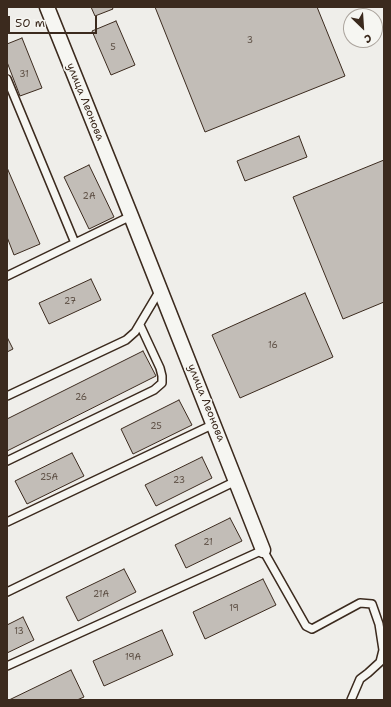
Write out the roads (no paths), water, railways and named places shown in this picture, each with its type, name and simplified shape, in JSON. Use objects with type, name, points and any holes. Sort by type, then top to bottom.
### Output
[{"type":"street","name":"улица Леонова","points":[[47,7],[263,550]]},
{"type":"lane","points":[[7,79],[75,243]]},
{"type":"lane","points":[[7,276],[131,216]]},
{"type":"lane","points":[[7,396],[126,340],[140,325],[160,290]]},
{"type":"lane","points":[[7,461],[154,390],[162,384],[160,368],[140,325]]},
{"type":"lane","points":[[7,522],[214,424]]},
{"type":"lane","points":[[7,592],[236,481]]},
{"type":"lane","points":[[7,666],[263,550]]},
{"type":"lane","name":"улица Леонова","points":[[263,550],[306,626],[312,629],[360,603],[372,604],[379,624],[383,650],[380,662],[360,679],[351,700]]}]
